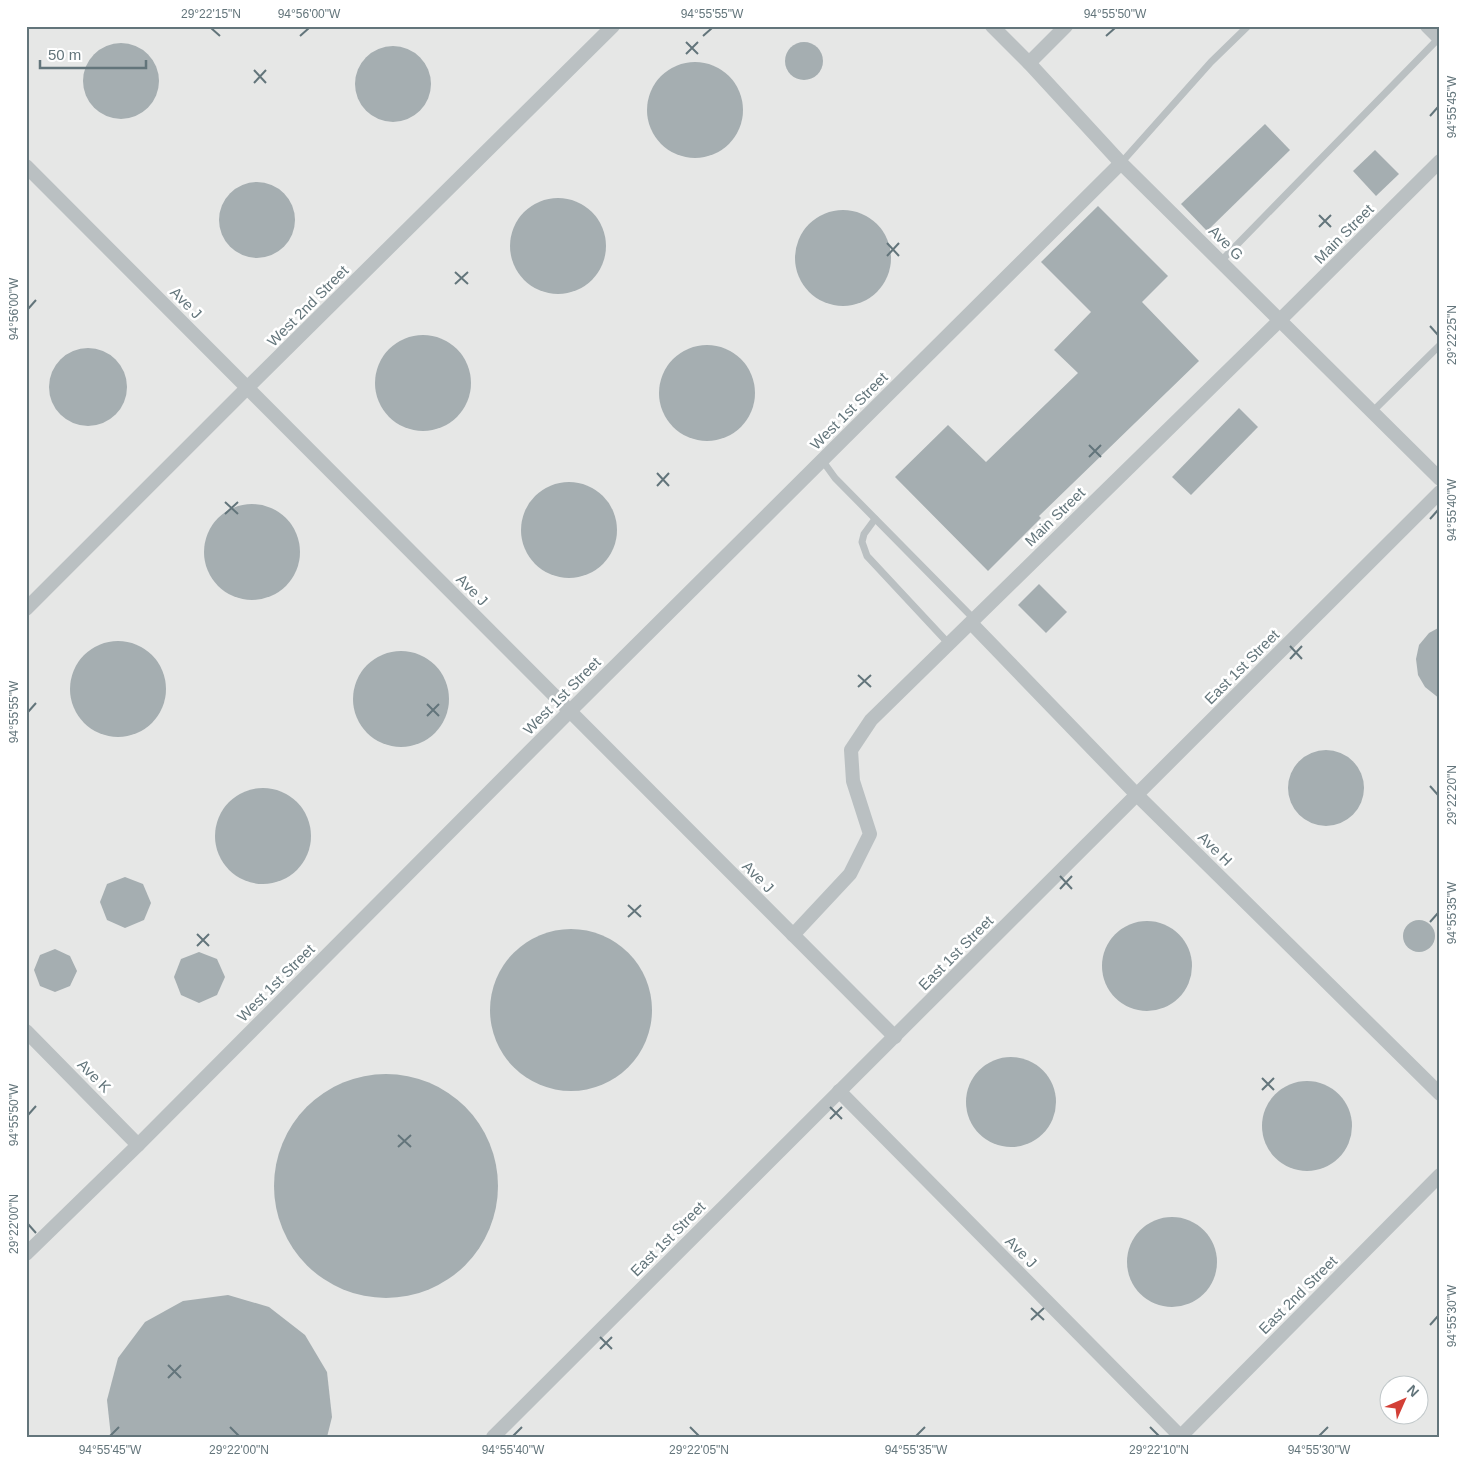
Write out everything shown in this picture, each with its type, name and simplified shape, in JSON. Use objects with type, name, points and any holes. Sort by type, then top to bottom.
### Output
[{"type":"street","name":"West 2nd Street","points":[[26,609],[613,26]]},
{"type":"street","name":"Ave G","points":[[992,26],[1122,163],[1440,480]]},
{"type":"street","points":[[1029,63],[1066,26]]},
{"type":"street","points":[[1427,26],[1439,39]]},
{"type":"street","name":"Main Street","points":[[793,935],[850,874],[870,834],[853,781],[851,750],[870,720],[1440,161]]},
{"type":"street","name":"West 1st Street","points":[[26,1254],[1122,163]]},
{"type":"street","name":"Ave J","points":[[26,166],[894,1037]]},
{"type":"street","name":"East 1st Street","points":[[493,1437],[839,1091],[1138,796],[1440,492]]},
{"type":"street","name":"Ave H","points":[[972,621],[1138,796],[1440,1094]]},
{"type":"street","name":"Ave K","points":[[26,1031],[138,1144]]},
{"type":"street","name":"Ave J","points":[[839,1091],[1180,1437]]},
{"type":"street","name":"East 2nd Street","points":[[1180,1437],[1440,1175]]},
{"type":"lane","points":[[1122,163],[1211,62],[1248,26]]},
{"type":"lane","points":[[1221,261],[1439,39]]},
{"type":"lane","points":[[1372,412],[1440,344]]},
{"type":"lane","points":[[822,460],[835,478],[972,621]]},
{"type":"lane","points":[[875,519],[864,534],[862,542],[867,556],[949,644]]},
{"type":"shaded area","points":[[26,26],[1440,26],[1440,1437],[26,1437]]},
{"type":"building","points":[[804,42],[811,43],[817,48],[822,54],[822,68],[817,74],[811,79],[804,80],[797,79],[791,74],[786,68],[785,61],[786,54],[791,48],[797,43]]},
{"type":"building","points":[[114,43],[128,43],[142,49],[153,60],[159,74],[156,96],[148,108],[128,119],[114,119],[100,113],[89,102],[83,88],[83,74],[89,60],[100,49]]},
{"type":"building","points":[[386,46],[400,46],[414,52],[425,63],[431,77],[428,99],[420,111],[400,122],[386,122],[372,116],[361,105],[355,91],[355,77],[361,63],[372,52]]},
{"type":"building","points":[[695,62],[713,66],[729,76],[739,92],[743,110],[739,128],[729,144],[713,154],[695,158],[677,154],[661,144],[651,128],[647,110],[651,92],[661,76],[677,66]]},
{"type":"building","points":[[1265,124],[1290,150],[1207,231],[1181,204]]},
{"type":"building","points":[[1375,150],[1399,174],[1376,196],[1353,171]]},
{"type":"building","points":[[250,182],[264,182],[278,188],[289,199],[295,213],[292,235],[284,247],[264,258],[250,258],[236,252],[225,241],[219,227],[219,213],[225,199],[236,188]]},
{"type":"building","points":[[558,198],[576,202],[592,212],[602,228],[606,246],[602,264],[592,280],[576,290],[558,294],[540,290],[524,280],[514,264],[510,246],[514,228],[524,212],[540,202]]},
{"type":"building","points":[[1098,206],[1168,276],[1142,302],[1199,361],[1039,516],[1041,518],[988,571],[895,477],[948,425],[986,462],[1078,373],[1054,350],[1091,312],[1041,262]]},
{"type":"building","points":[[843,210],[861,214],[877,224],[887,240],[891,258],[887,276],[877,292],[861,302],[843,306],[825,302],[809,292],[799,276],[795,258],[799,240],[809,224],[825,214]]},
{"type":"building","points":[[423,335],[441,339],[457,349],[467,365],[471,383],[467,401],[457,417],[441,427],[423,431],[405,427],[389,417],[379,401],[375,383],[379,365],[389,349],[405,339]]},
{"type":"building","points":[[707,345],[725,349],[741,359],[751,375],[755,393],[751,411],[741,427],[725,437],[707,441],[689,437],[673,427],[663,411],[659,393],[663,375],[673,359],[689,349]]},
{"type":"building","points":[[88,348],[103,351],[116,359],[124,372],[127,387],[124,402],[116,415],[103,423],[88,426],[73,423],[60,415],[52,402],[49,387],[52,372],[60,359],[73,351]]},
{"type":"building","points":[[1239,408],[1258,427],[1191,495],[1172,477]]},
{"type":"building","points":[[569,482],[587,486],[603,496],[613,512],[617,530],[613,548],[603,564],[587,574],[569,578],[551,574],[535,564],[525,548],[521,530],[525,512],[535,496],[551,486]]},
{"type":"building","points":[[252,504],[270,508],[286,518],[296,534],[300,552],[296,570],[286,586],[270,596],[252,600],[234,596],[218,586],[208,570],[204,552],[208,534],[218,518],[234,508]]},
{"type":"building","points":[[1039,584],[1067,612],[1046,633],[1018,605]]},
{"type":"building","points":[[1440,627],[1440,699],[1425,687],[1418,675],[1416,659],[1419,645],[1429,633]]},
{"type":"building","points":[[118,641],[136,645],[152,655],[162,671],[166,689],[162,707],[152,723],[136,733],[118,737],[100,733],[84,723],[74,707],[70,689],[74,671],[84,655],[100,645]]},
{"type":"building","points":[[401,651],[419,655],[435,665],[445,681],[449,699],[445,717],[435,733],[419,743],[401,747],[383,743],[367,733],[357,717],[353,699],[357,681],[367,665],[383,655]]},
{"type":"building","points":[[1326,750],[1341,753],[1353,761],[1361,773],[1364,788],[1361,803],[1353,815],[1341,823],[1326,826],[1311,823],[1299,815],[1291,803],[1288,788],[1291,773],[1299,761],[1311,753]]},
{"type":"building","points":[[263,788],[281,792],[297,802],[307,818],[311,836],[307,854],[297,870],[281,880],[263,884],[245,880],[229,870],[219,854],[215,836],[219,818],[229,802],[245,792]]},
{"type":"building","points":[[125,877],[143,884],[151,903],[144,920],[125,928],[107,920],[100,902],[107,884]]},
{"type":"building","points":[[1419,920],[1430,925],[1435,936],[1430,947],[1419,952],[1408,947],[1403,936],[1408,925]]},
{"type":"building","points":[[1138,921],[1156,921],[1172,928],[1185,941],[1192,957],[1192,975],[1185,991],[1172,1004],[1156,1011],[1138,1011],[1122,1004],[1109,991],[1102,975],[1102,957],[1109,941],[1122,928]]},
{"type":"building","points":[[579,929],[595,932],[609,938],[623,947],[634,958],[649,986],[652,1010],[651,1026],[643,1048],[634,1062],[623,1073],[595,1088],[563,1091],[547,1088],[533,1082],[519,1073],[508,1062],[493,1034],[490,1002],[493,986],[499,972],[508,958],[519,947],[547,932]]},
{"type":"building","points":[[55,949],[70,956],[77,971],[70,986],[55,992],[40,986],[34,970],[40,955]]},
{"type":"building","points":[[199,952],[217,959],[225,977],[217,995],[199,1003],[181,995],[174,977],[181,959]]},
{"type":"building","points":[[1002,1057],[1020,1057],[1036,1064],[1049,1077],[1056,1093],[1056,1111],[1049,1127],[1036,1140],[1020,1147],[1002,1147],[986,1140],[973,1127],[966,1111],[966,1093],[973,1077],[986,1064]]},
{"type":"building","points":[[386,1074],[408,1076],[439,1087],[465,1107],[485,1133],[496,1164],[498,1186],[496,1208],[485,1239],[465,1265],[439,1285],[408,1296],[386,1298],[364,1296],[333,1285],[307,1265],[287,1239],[276,1208],[274,1186],[276,1164],[287,1133],[307,1107],[333,1087],[364,1076]]},
{"type":"building","points":[[1298,1081],[1316,1081],[1332,1088],[1345,1101],[1352,1117],[1352,1135],[1345,1151],[1332,1164],[1316,1171],[1298,1171],[1282,1164],[1269,1151],[1262,1135],[1262,1117],[1269,1101],[1282,1088]]},
{"type":"building","points":[[1163,1217],[1181,1217],[1197,1224],[1210,1237],[1217,1253],[1217,1271],[1210,1287],[1197,1300],[1181,1307],[1163,1307],[1147,1300],[1134,1287],[1127,1271],[1127,1253],[1134,1237],[1147,1224]]},
{"type":"building","points":[[228,1295],[269,1307],[305,1335],[327,1372],[332,1417],[327,1437],[111,1437],[107,1400],[118,1358],[145,1322],[183,1301]]}]
